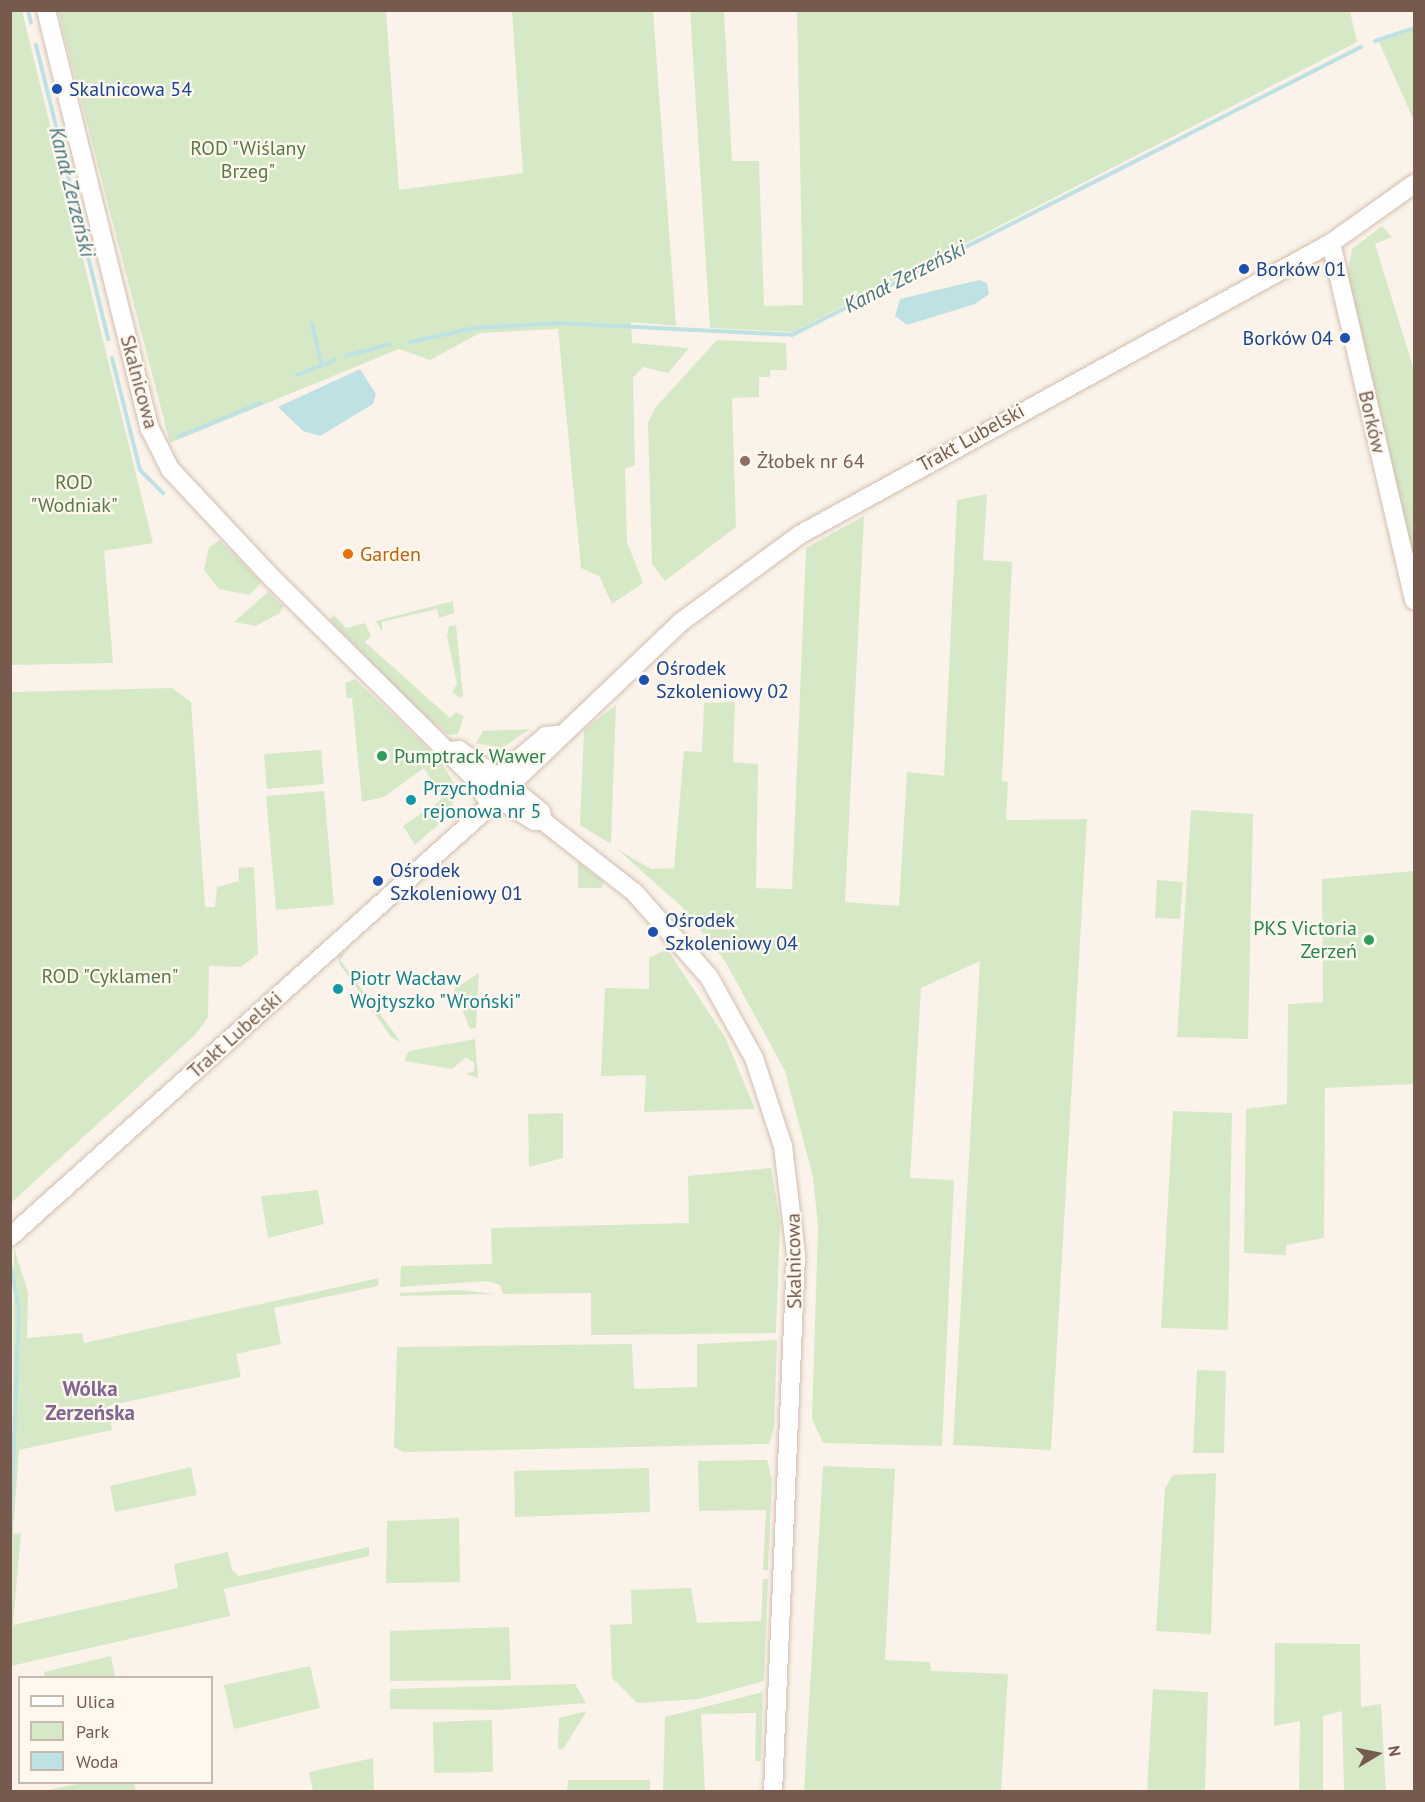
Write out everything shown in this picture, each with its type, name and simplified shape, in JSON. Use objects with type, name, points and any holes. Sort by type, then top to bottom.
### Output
[{"type":"street","name":"Skalnicowa","points":[[46,10],[150,429],[170,469],[294,600],[450,751],[498,788],[534,821],[543,821],[635,893],[709,977],[754,1058],[783,1146],[796,1255],[773,1791]]},
{"type":"street","name":"Trakt Lubelski","points":[[10,1237],[457,831],[460,820],[552,748],[557,735],[681,622],[810,529],[1331,243],[1414,184]]},
{"type":"street","name":"Borków","points":[[1331,243],[1414,601]]},
{"type":"green space","name":"ROD \"Wodniak\"","points":[[10,11],[22,11],[153,543],[104,551],[113,663],[11,665]]},
{"type":"green space","name":"ROD \"Wiślany Brzeg\"","points":[[58,11],[386,11],[399,190],[523,173],[512,11],[653,11],[676,326],[631,322],[632,343],[689,348],[668,373],[643,367],[633,378],[635,465],[625,469],[627,542],[643,583],[612,604],[599,576],[581,568],[558,329],[480,333],[430,360],[399,349],[170,443]]},
{"type":"green space","points":[[690,11],[724,11],[732,161],[759,161],[764,306],[803,305],[797,11],[1350,11],[1357,42],[793,332],[710,328]]},
{"type":"green space","points":[[1414,26],[1414,121],[1379,42]]},
{"type":"green space","points":[[1382,226],[1392,237],[1375,244],[1414,370],[1414,559],[1347,279],[1352,249]]},
{"type":"green space","points":[[717,340],[786,343],[787,370],[770,370],[770,377],[759,377],[759,397],[732,398],[736,527],[665,581],[652,564],[648,423],[655,408]]},
{"type":"green space","points":[[987,494],[983,560],[1012,562],[1002,781],[1008,782],[1006,820],[1087,819],[1051,1450],[953,1445],[980,961],[921,988],[910,1178],[954,1180],[942,1446],[823,1443],[812,1419],[818,1226],[813,1177],[785,1071],[725,961],[681,906],[617,849],[651,869],[674,868],[684,751],[702,752],[704,703],[735,702],[733,762],[758,764],[756,888],[792,889],[806,548],[864,516],[845,902],[899,906],[907,772],[944,776],[957,500]]},
{"type":"green space","points":[[220,540],[261,582],[250,595],[219,589],[204,570],[209,547]]},
{"type":"green space","points":[[268,592],[283,606],[280,613],[256,626],[234,622]]},
{"type":"green space","points":[[453,601],[454,613],[439,618],[437,609],[382,622],[382,632],[376,621]]},
{"type":"green space","points":[[334,615],[346,628],[365,623],[371,636],[365,642],[450,718],[456,712],[464,716],[458,734],[448,735],[411,703],[330,620]]},
{"type":"green space","points":[[456,625],[463,696],[460,698],[452,692],[457,684],[447,636],[449,626]]},
{"type":"green space","points":[[355,679],[438,758],[456,786],[452,806],[439,824],[415,845],[403,826],[427,809],[437,822],[441,817],[433,806],[443,798],[424,768],[384,797],[362,802],[352,698],[347,698],[345,683]]},
{"type":"green space","name":"ROD \"Cyklamen\"","points":[[172,688],[191,702],[205,907],[215,907],[217,887],[239,881],[238,868],[254,867],[258,954],[241,967],[209,966],[208,1017],[196,1034],[11,1203],[11,692]]},
{"type":"green space","points":[[616,705],[611,844],[580,825],[584,730]]},
{"type":"green space","points":[[530,729],[502,748],[476,743],[483,731]]},
{"type":"green space","points":[[321,750],[324,784],[267,789],[264,754]]},
{"type":"green space","points":[[324,791],[334,905],[276,910],[266,796]]},
{"type":"green space","points":[[1191,810],[1253,814],[1248,1039],[1177,1037]]},
{"type":"green space","points":[[578,862],[604,882],[601,888],[578,888]]},
{"type":"green space","points":[[1414,871],[1414,1084],[1325,1088],[1324,1238],[1286,1245],[1286,1255],[1244,1253],[1246,1109],[1287,1104],[1288,1004],[1323,1002],[1322,879]]},
{"type":"green space","points":[[1157,880],[1183,882],[1180,919],[1155,918]]},
{"type":"green space","points":[[350,946],[340,960],[401,1042],[391,1037],[339,963],[338,957]]},
{"type":"green space","points":[[667,949],[725,1037],[755,1109],[644,1112],[646,1075],[601,1076],[605,988],[649,989],[649,958]]},
{"type":"green space","points":[[479,973],[476,1028],[470,1029],[454,989]]},
{"type":"green space","points":[[475,1039],[478,1078],[466,1074],[474,1071],[474,1063],[466,1057],[452,1069],[404,1061],[409,1051]]},
{"type":"green space","points":[[1173,1111],[1232,1113],[1228,1330],[1161,1328]]},
{"type":"green space","points":[[563,1113],[563,1158],[529,1167],[528,1114]]},
{"type":"green space","points":[[771,1168],[780,1222],[776,1333],[591,1335],[591,1293],[503,1294],[500,1285],[487,1281],[400,1287],[401,1266],[492,1264],[491,1228],[689,1223],[688,1176]]},
{"type":"green space","points":[[318,1190],[324,1224],[268,1238],[261,1196]]},
{"type":"green space","points":[[14,1248],[28,1292],[27,1338],[82,1333],[84,1343],[379,1278],[378,1286],[274,1308],[281,1344],[236,1354],[241,1377],[108,1406],[112,1430],[19,1450],[13,1534],[21,1533],[13,1625],[178,1588],[174,1564],[228,1552],[232,1570],[239,1576],[369,1547],[369,1556],[224,1589],[230,1616],[11,1666]]},
{"type":"green space","points":[[460,1290],[495,1294],[400,1296],[400,1293]]},
{"type":"green space","points":[[777,1340],[774,1428],[769,1444],[403,1452],[394,1447],[397,1347],[632,1344],[634,1389],[697,1387],[697,1344]]},
{"type":"green space","points":[[1197,1370],[1226,1371],[1224,1453],[1193,1453]]},
{"type":"green space","points":[[767,1460],[772,1480],[768,1570],[763,1570],[766,1510],[699,1511],[698,1461]]},
{"type":"green space","points":[[823,1466],[895,1469],[885,1660],[930,1662],[931,1671],[1008,1674],[1001,1791],[804,1791]]},
{"type":"green space","points":[[191,1467],[197,1495],[115,1512],[110,1486]]},
{"type":"green space","points":[[649,1468],[650,1512],[515,1517],[514,1471]]},
{"type":"green space","points":[[1216,1473],[1211,1634],[1156,1631],[1165,1488],[1173,1475]]},
{"type":"green space","points":[[459,1518],[460,1582],[386,1583],[387,1521]]},
{"type":"green space","points":[[763,1579],[768,1579],[764,1681],[699,1699],[637,1703],[612,1678],[610,1625],[632,1624],[631,1590],[691,1588],[697,1623],[761,1621]]},
{"type":"green space","points":[[509,1627],[511,1680],[390,1681],[390,1631]]},
{"type":"green space","points":[[1275,1643],[1360,1644],[1361,1707],[1381,1704],[1386,1791],[1344,1791],[1342,1711],[1323,1716],[1323,1791],[1299,1791],[1300,1721],[1274,1726]]},
{"type":"green space","points":[[111,1656],[115,1676],[45,1676],[44,1672]]},
{"type":"green space","points":[[310,1666],[320,1708],[234,1729],[224,1685]]},
{"type":"green space","points":[[575,1684],[586,1703],[499,1710],[390,1709],[390,1689]]},
{"type":"green space","points":[[1153,1689],[1208,1692],[1205,1791],[1147,1791]]},
{"type":"green space","points":[[763,1692],[761,1761],[755,1761],[756,1713],[701,1714],[705,1791],[663,1791],[665,1717]]},
{"type":"green space","points":[[587,1711],[563,1749],[558,1749],[559,1718]]},
{"type":"green space","points":[[492,1720],[493,1772],[434,1773],[433,1722]]},
{"type":"green space","points":[[373,1758],[374,1791],[313,1791],[309,1772]]},
{"type":"green space","points":[[568,1780],[650,1780],[650,1791],[567,1791]]},
{"type":"green space","points":[[76,1784],[134,1784],[136,1791],[43,1791]]},
{"type":"water","points":[[979,280],[987,283],[989,294],[975,304],[907,325],[895,316],[900,299]]},
{"type":"water","points":[[360,369],[376,394],[373,404],[320,436],[303,431],[278,407]]},
{"type":"waterway","name":"Kanał Zerzeński","points":[[28,10],[31,23]]},
{"type":"waterway","name":"Kanał Zerzeński","points":[[1375,41],[1414,28]]},
{"type":"waterway","name":"Kanał Zerzeński","points":[[36,45],[108,339]]},
{"type":"waterway","name":"Kanał Zerzeński","points":[[410,342],[475,328],[559,323],[792,335],[1361,47]]},
{"type":"waterway","name":"Kanał Zerzeński","points":[[312,323],[322,366]]},
{"type":"waterway","name":"Kanał Zerzeński","points":[[346,356],[390,344]]},
{"type":"waterway","name":"Kanał Zerzeński","points":[[112,358],[140,470],[163,493]]},
{"type":"waterway","name":"Kanał Zerzeński","points":[[297,375],[335,360]]},
{"type":"waterway","name":"Kanał Zerzeński","points":[[178,437],[261,403]]},
{"type":"waterway","points":[[10,1544],[19,1310],[11,1267]]},
{"type":"place","name":"Skalnicowa 54","points":[[57,89]]},
{"type":"place","name":"Borków 01","points":[[1244,269]]},
{"type":"place","name":"Borków 04","points":[[1345,338]]},
{"type":"place","name":"Żłobek nr 64","points":[[745,461]]},
{"type":"place","name":"Garden","points":[[348,554]]},
{"type":"place","name":"Ośrodek Szkoleniowy 02","points":[[644,680]]},
{"type":"place","name":"Pumptrack Wawer","points":[[382,756]]},
{"type":"place","name":"Przychodnia rejonowa nr 5","points":[[411,800]]},
{"type":"place","name":"Ośrodek Szkoleniowy 01","points":[[378,881]]},
{"type":"place","name":"Ośrodek Szkoleniowy 04","points":[[653,932]]},
{"type":"place","name":"PKS Victoria Zerzeń","points":[[1369,940]]},
{"type":"place","name":"Piotr Wacław Wojtyszko \"Wroński\"","points":[[338,989]]},
{"type":"district","name":"Wólka Zerzeńska","points":[[90,1401]]}]
